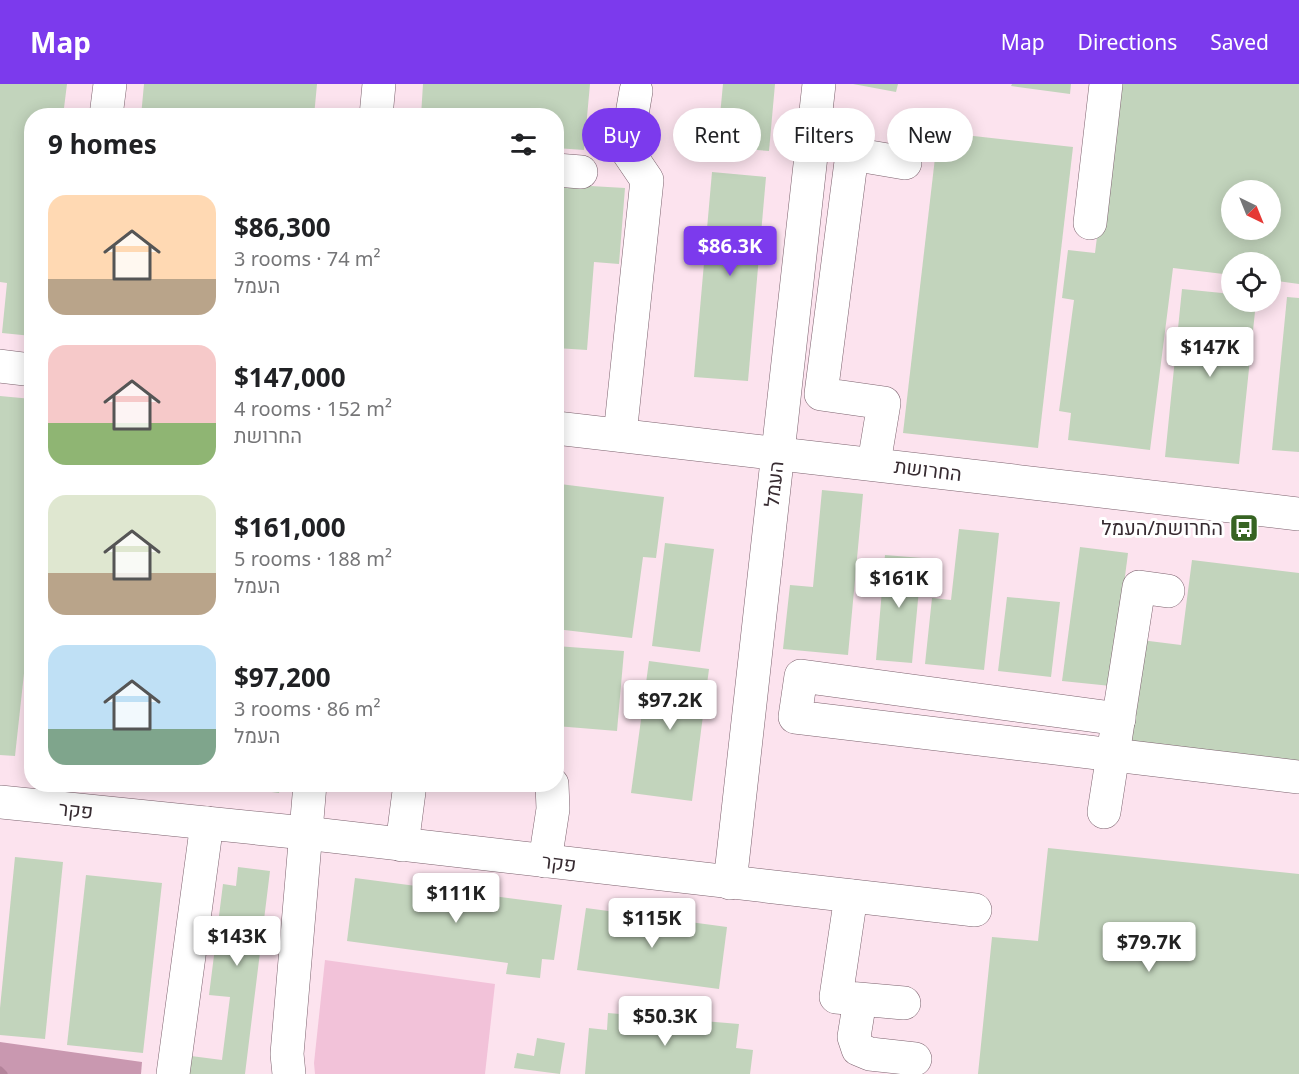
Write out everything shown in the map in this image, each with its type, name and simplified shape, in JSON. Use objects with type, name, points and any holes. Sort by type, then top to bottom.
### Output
[{"type":"street","points":[[107,108],[110,84]]},
{"type":"street","points":[[377,108],[380,84]]},
{"type":"street","name":"העמל","points":[[730,883],[819,84]]},
{"type":"street","points":[[1090,223],[1106,84]]},
{"type":"street","points":[[620,435],[647,180],[626,149],[636,91]]},
{"type":"street","points":[[874,463],[884,403],[821,394],[852,154],[905,163]]},
{"type":"street","points":[[0,366],[24,369]]},
{"type":"street","name":"החרושת","points":[[564,429],[1299,514]]},
{"type":"street","points":[[1104,812],[1139,587],[1168,591]]},
{"type":"street","points":[[1119,719],[801,676],[795,717],[1299,777]]},
{"type":"street","points":[[289,1074],[287,1054],[309,792]]},
{"type":"street","points":[[402,845],[409,792]]},
{"type":"street","points":[[545,861],[554,809],[553,792]]},
{"type":"street","name":"פקר","points":[[0,802],[37,795],[207,824],[305,833],[975,910]]},
{"type":"street","points":[[173,1074],[207,824]]},
{"type":"street","points":[[851,896],[836,998],[904,1003]]},
{"type":"street","points":[[860,1000],[854,1037],[858,1049],[870,1054],[915,1059]]},
{"type":"shaded area","points":[[325,960],[495,984],[485,1074],[315,1074],[314,1063]]},
{"type":"shaded area","points":[[0,1042],[142,1062],[141,1074],[0,1074]]},
{"type":"building","points":[[0,84],[67,84],[64,108],[24,108],[24,335],[2,333],[7,283],[0,282]]},
{"type":"building","points":[[144,84],[317,84],[315,108],[142,108]]},
{"type":"building","points":[[423,84],[590,84],[588,108],[582,108],[582,150],[564,149],[564,108],[422,108]]},
{"type":"building","points":[[723,84],[775,84],[769,151],[761,150],[761,108],[721,108]]},
{"type":"building","points":[[853,84],[898,84],[896,92]]},
{"type":"building","points":[[1012,84],[1071,84],[1070,94],[1011,86]]},
{"type":"building","points":[[1116,84],[1299,84],[1299,284],[1281,282],[1281,252],[1221,252],[1221,274],[1173,268],[1150,450],[1068,440],[1071,413],[1059,411],[1074,300],[1062,298],[1068,250],[1095,253]]},
{"type":"building","points":[[973,136],[1073,147],[1038,448],[903,433],[935,162],[973,162]]},
{"type":"building","points":[[712,172],[766,177],[748,381],[694,377]]},
{"type":"building","points":[[564,184],[625,188],[619,264],[594,262],[587,350],[564,349]]},
{"type":"building","points":[[1182,289],[1221,293],[1221,312],[1255,312],[1239,464],[1165,457]]},
{"type":"building","points":[[1287,297],[1299,298],[1299,452],[1272,450]]},
{"type":"building","points":[[0,396],[24,398],[24,673],[15,756],[0,755]]},
{"type":"building","points":[[564,484],[664,497],[656,558],[643,557],[632,638],[564,630]]},
{"type":"building","points":[[822,490],[863,494],[848,655],[783,649],[790,585],[813,587]]},
{"type":"building","points":[[959,529],[999,533],[984,670],[925,664],[932,598],[951,600]]},
{"type":"building","points":[[665,543],[714,549],[700,652],[652,646]]},
{"type":"building","points":[[1080,547],[1128,553],[1111,686],[1062,681]]},
{"type":"building","points":[[885,555],[922,558],[912,663],[876,660]]},
{"type":"building","points":[[1192,560],[1299,573],[1299,768],[1127,747],[1141,640],[1181,645]]},
{"type":"building","points":[[1007,597],[1060,602],[1051,677],[998,671]]},
{"type":"building","points":[[564,647],[624,651],[617,731],[564,727]]},
{"type":"building","points":[[649,661],[709,669],[692,801],[631,793]]},
{"type":"building","points":[[1048,848],[1299,874],[1299,1074],[978,1074],[992,937],[1038,941]]},
{"type":"building","points":[[15,857],[63,862],[45,1039],[0,1035],[0,1008]]},
{"type":"building","points":[[238,867],[270,871],[245,1074],[189,1074],[191,1056],[222,1060],[230,997],[209,995],[223,884],[236,886]]},
{"type":"building","points":[[86,875],[162,883],[143,1053],[67,1045]]},
{"type":"building","points":[[355,878],[562,905],[554,960],[542,959],[540,978],[506,974],[508,963],[347,941]]},
{"type":"building","points":[[586,908],[727,927],[719,989],[577,970]]},
{"type":"building","points":[[608,1013],[739,1024],[736,1048],[753,1050],[750,1074],[585,1074],[589,1028],[607,1030]]},
{"type":"building","points":[[537,1038],[565,1043],[560,1074],[514,1068],[517,1053],[534,1056]]},
{"type":"waterway","points":[[0,1070],[4,1074]]},
{"type":"place","name":"החרושת/העמל","points":[[1244,528]]}]
